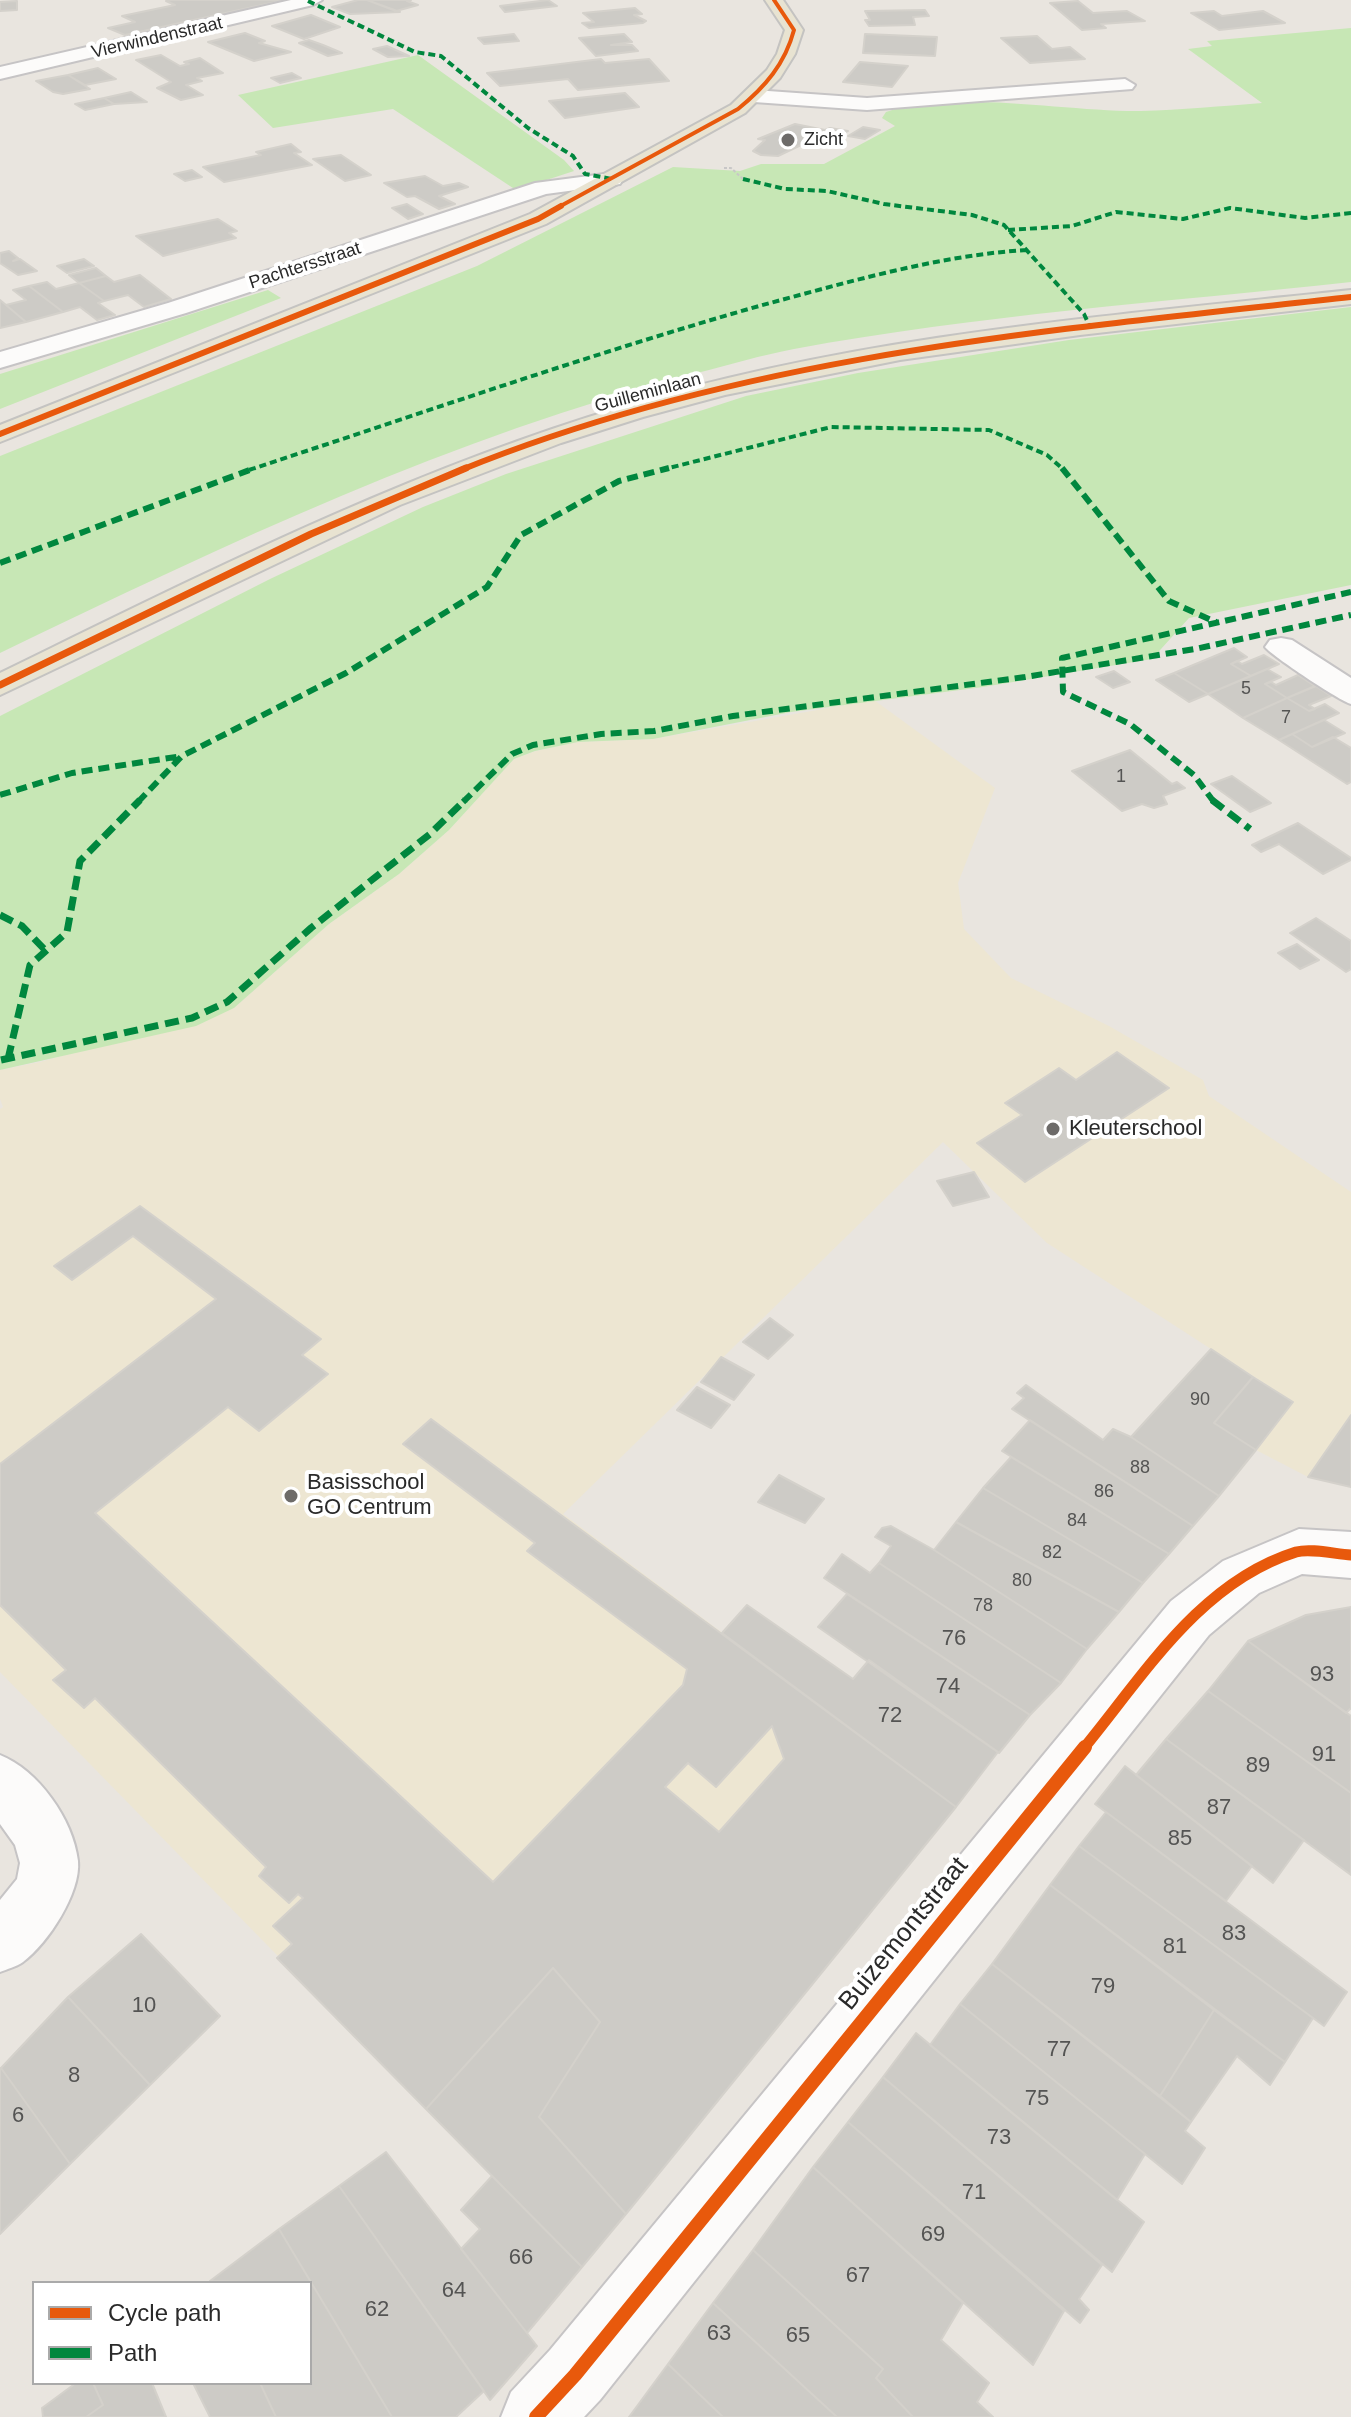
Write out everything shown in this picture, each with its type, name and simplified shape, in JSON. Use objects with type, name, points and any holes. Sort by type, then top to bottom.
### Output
[{"type":"main road","points":[[0,434],[538,219],[738,109],[764,88],[790,51],[794,30],[774,0]]},
{"type":"main road","name":"Guilleminlaan","points":[[0,685],[309,535],[461,469],[634,412],[867,357],[1034,333],[1351,297]]},
{"type":"street","name":"Vierwindenstraat","points":[[0,73],[313,0]]},
{"type":"street","points":[[754,96],[867,104],[1125,85]]},
{"type":"street","name":"Pachtersstraat","points":[[0,360],[215,296],[543,188],[612,179]]},
{"type":"street","points":[[1281,647],[1329,662],[1351,694]]},
{"type":"street","name":"Buizemontstraat","points":[[536,2417],[585,2362],[1190,1618],[1241,1577],[1299,1551],[1351,1555]]},
{"type":"street","points":[[0,1782],[48,1844],[50,1872],[29,1916],[0,1942]]},
{"type":"shaded area","name":"Basisschool GO Centrum","points":[[874,700],[995,788],[958,883],[964,929],[1011,978],[1109,1026],[1203,1080],[1209,1096],[1351,1192],[1351,1415],[1308,1477],[1256,1450],[1293,1402],[1047,1243],[943,1142],[563,1514],[956,1807],[582,2267],[0,1672],[0,1109],[3,1107],[0,1070],[40,1062],[234,1008],[329,924],[399,874],[449,830],[514,759],[578,742],[653,739]]},
{"type":"green space","points":[[1351,28],[1351,282],[932,327],[794,349],[697,373],[517,428],[429,461],[256,533],[0,653],[0,456],[477,266],[673,167],[740,171],[761,164],[824,164],[895,126],[882,118],[886,112],[913,105],[977,102],[1141,111],[1262,103],[1188,49],[1212,46],[1207,41]]},
{"type":"green space","points":[[418,55],[564,160],[574,171],[516,190],[393,109],[273,128],[238,95]]},
{"type":"green space","points":[[268,290],[281,298],[0,409],[0,374]]},
{"type":"green space","points":[[1351,307],[1351,585],[1189,618],[1152,659],[983,687],[791,712],[653,739],[578,742],[535,751],[514,759],[449,830],[399,874],[329,924],[234,1008],[196,1026],[0,1070],[0,716],[270,579],[423,507],[506,474],[746,396],[858,373],[1069,340]]},
{"type":"building","points":[[171,0],[285,0],[125,35],[108,28],[135,22],[122,16],[175,5],[166,1]]},
{"type":"building","points":[[367,0],[400,12],[350,14],[332,7]]},
{"type":"building","points":[[367,0],[411,0],[407,1],[418,5],[396,11]]},
{"type":"building","points":[[548,0],[557,6],[505,12],[500,6]]},
{"type":"building","points":[[17,1],[17,10],[0,11],[0,2]]},
{"type":"building","points":[[1078,1],[1093,13],[1127,11],[1145,21],[1101,24],[1106,28],[1082,30],[1050,3]]},
{"type":"building","points":[[635,8],[642,14],[634,15],[646,21],[589,28],[582,23],[594,22],[583,13]]},
{"type":"building","points":[[925,10],[929,16],[913,17],[915,25],[869,26],[865,20],[870,20],[865,11]]},
{"type":"building","points":[[1214,11],[1222,16],[1263,11],[1285,23],[1219,30],[1191,13]]},
{"type":"building","points":[[311,15],[340,27],[304,39],[272,26]]},
{"type":"building","points":[[245,33],[265,41],[259,43],[291,52],[254,61],[208,42]]},
{"type":"building","points":[[514,34],[519,41],[484,44],[478,38]]},
{"type":"building","points":[[624,34],[632,42],[611,45],[632,45],[638,51],[596,56],[579,38]]},
{"type":"building","points":[[865,34],[937,37],[935,56],[863,53]]},
{"type":"building","points":[[1037,36],[1052,49],[1070,47],[1085,59],[1030,63],[1001,38]]},
{"type":"building","points":[[309,40],[342,53],[328,56],[299,43]]},
{"type":"building","points":[[387,46],[409,56],[388,57],[373,49]]},
{"type":"building","points":[[161,55],[180,66],[200,58],[223,73],[197,78],[202,81],[186,85],[203,95],[181,100],[157,88],[171,82],[136,60]]},
{"type":"building","points":[[601,59],[605,63],[649,59],[669,81],[578,90],[568,79],[500,86],[487,73]]},
{"type":"building","points":[[860,62],[908,66],[892,87],[843,82]]},
{"type":"building","points":[[98,68],[116,79],[85,85],[68,75]]},
{"type":"building","points":[[292,73],[301,78],[280,83],[271,78]]},
{"type":"building","points":[[68,75],[90,89],[63,94],[53,92],[36,81]]},
{"type":"building","points":[[131,92],[147,102],[114,104],[104,98]]},
{"type":"building","points":[[625,93],[639,107],[565,118],[549,101]]},
{"type":"building","points":[[104,98],[114,104],[85,110],[75,104]]},
{"type":"building","name":"Zicht","points":[[795,124],[848,131],[834,139],[820,136],[778,156],[753,151],[765,140],[758,139]]},
{"type":"building","points":[[863,127],[880,130],[865,139],[848,136]]},
{"type":"building","points":[[291,144],[301,152],[294,153],[312,165],[224,182],[203,167],[261,155],[256,152]]},
{"type":"building","points":[[341,155],[371,175],[345,181],[313,159]]},
{"type":"building","points":[[192,170],[202,177],[185,181],[174,174]]},
{"type":"building","points":[[425,176],[443,186],[459,183],[468,187],[439,196],[455,204],[439,209],[415,196],[407,197],[384,183]]},
{"type":"building","points":[[407,204],[423,214],[408,219],[392,208]]},
{"type":"building","points":[[218,219],[237,231],[229,233],[236,238],[163,256],[136,236]]},
{"type":"building","points":[[9,251],[18,258],[13,261],[20,259],[37,271],[18,275],[0,263],[0,253]]},
{"type":"building","points":[[84,259],[94,266],[67,273],[57,266]]},
{"type":"building","points":[[96,268],[106,276],[79,283],[69,275]]},
{"type":"building","points":[[140,275],[171,299],[144,307],[128,295],[104,301],[79,283],[106,276],[114,282]]},
{"type":"building","points":[[47,282],[56,289],[79,283],[104,301],[98,303],[115,315],[97,320],[80,307],[63,312],[29,286]]},
{"type":"building","points":[[29,286],[63,312],[26,322],[6,305],[26,300],[13,290]]},
{"type":"building","points":[[0,300],[6,305],[26,322],[0,328]]},
{"type":"building","points":[[1234,648],[1247,657],[1231,664],[1251,676],[1208,694],[1174,673]]},
{"type":"building","points":[[1264,655],[1279,664],[1251,676],[1231,664],[1237,661],[1242,664]]},
{"type":"building","points":[[1267,669],[1281,677],[1265,684],[1287,698],[1243,718],[1208,694]]},
{"type":"building","points":[[1114,671],[1130,682],[1113,688],[1096,677]]},
{"type":"building","points":[[1174,673],[1208,694],[1189,702],[1156,680]]},
{"type":"building","points":[[1298,675],[1315,686],[1287,698],[1265,684],[1271,682],[1276,685]]},
{"type":"building","points":[[1316,686],[1331,696],[1309,705],[1315,709],[1309,711],[1287,698]]},
{"type":"building","points":[[1287,698],[1309,711],[1325,704],[1339,713],[1279,740],[1243,718]]},
{"type":"building","points":[[1324,720],[1345,733],[1312,747],[1292,734]]},
{"type":"building","points":[[1292,734],[1312,747],[1333,737],[1351,748],[1351,782],[1347,784],[1279,740]]},
{"type":"building","points":[[1130,750],[1172,784],[1177,782],[1185,788],[1163,796],[1167,804],[1154,808],[1142,804],[1122,811],[1072,771]]},
{"type":"building","points":[[1232,776],[1271,803],[1250,812],[1211,784]]},
{"type":"building","points":[[1298,823],[1351,860],[1323,874],[1279,844],[1261,852],[1252,845]]},
{"type":"building","points":[[1316,918],[1351,941],[1351,969],[1346,972],[1290,933]]},
{"type":"building","points":[[1297,944],[1319,960],[1300,969],[1278,953]]},
{"type":"building","name":"Kleuterschool","points":[[1117,1052],[1169,1088],[1025,1182],[977,1143],[1022,1115],[1005,1103],[1059,1068],[1076,1080]]},
{"type":"building","points":[[974,1172],[989,1197],[953,1206],[937,1181]]},
{"type":"building","points":[[140,1206],[321,1339],[302,1355],[328,1374],[259,1431],[228,1407],[95,1513],[493,1882],[683,1685],[687,1669],[527,1551],[535,1543],[403,1444],[431,1419],[956,1807],[626,2214],[539,2117],[600,2022],[553,1968],[426,2109],[277,1958],[292,1944],[273,1926],[303,1898],[298,1894],[289,1903],[259,1876],[266,1867],[95,1698],[84,1708],[53,1680],[66,1670],[0,1605],[0,1464],[216,1299],[133,1236],[72,1280],[54,1266]],"holes":[[[772,1726],[784,1759],[719,1832],[665,1787],[688,1763],[716,1787]]]},
{"type":"building","points":[[770,1318],[793,1335],[768,1359],[743,1342]]},
{"type":"building","points":[[1211,1349],[1253,1377],[1214,1423],[1256,1450],[1219,1496],[1131,1437]]},
{"type":"building","points":[[721,1357],[754,1375],[734,1400],[701,1382]]},
{"type":"building","points":[[1253,1377],[1293,1402],[1256,1450],[1214,1423]]},
{"type":"building","points":[[1026,1385],[1103,1440],[1113,1429],[1131,1437],[1219,1496],[1193,1526],[1012,1409],[1024,1398],[1017,1393]]},
{"type":"building","points":[[697,1387],[730,1405],[711,1428],[677,1410]]},
{"type":"building","points":[[1351,1415],[1351,1487],[1308,1477]]},
{"type":"building","points":[[1030,1420],[1193,1526],[1169,1554],[1002,1451]]},
{"type":"building","points":[[1011,1457],[1169,1554],[1143,1583],[983,1488]]},
{"type":"building","points":[[779,1475],[824,1499],[805,1523],[758,1502]]},
{"type":"building","points":[[983,1488],[1143,1583],[1119,1612],[956,1522]]},
{"type":"building","points":[[956,1522],[1119,1612],[1087,1649],[934,1550]]},
{"type":"building","points":[[891,1526],[934,1550],[1087,1649],[1061,1683],[879,1563],[891,1546],[875,1537],[882,1528]]},
{"type":"building","points":[[842,1554],[870,1573],[879,1563],[1061,1683],[1030,1715],[824,1578]]},
{"type":"building","points":[[847,1594],[1030,1715],[999,1753],[818,1627]]},
{"type":"building","points":[[747,1605],[853,1679],[869,1660],[998,1752],[956,1807],[722,1633]]},
{"type":"building","points":[[1351,1607],[1351,1708],[1346,1713],[1248,1641],[1306,1615]]},
{"type":"building","points":[[1248,1641],[1351,1716],[1351,1793],[1208,1691]]},
{"type":"building","points":[[1208,1691],[1351,1793],[1351,1875],[1166,1739]]},
{"type":"building","points":[[1166,1739],[1304,1840],[1273,1883],[1136,1775]]},
{"type":"building","points":[[1125,1766],[1252,1866],[1226,1901],[1095,1804]]},
{"type":"building","points":[[1106,1812],[1347,1992],[1324,2026],[1079,1846]]},
{"type":"building","points":[[1079,1846],[1313,2018],[1285,2062],[1050,1885]]},
{"type":"building","points":[[1050,1885],[1214,2010],[1160,2096],[992,1964]]},
{"type":"building","points":[[141,1934],[220,2016],[150,2085],[68,1997]]},
{"type":"building","points":[[992,1964],[1191,2122],[1185,2131],[1205,2148],[1182,2184],[960,2004]]},
{"type":"building","points":[[553,1968],[600,2022],[539,2117],[626,2214],[582,2267],[426,2109]]},
{"type":"building","points":[[68,1997],[150,2085],[70,2164],[1,2068]]},
{"type":"building","points":[[960,2004],[1145,2154],[1117,2200],[930,2045]]},
{"type":"building","points":[[1214,2010],[1285,2062],[1270,2085],[1237,2056],[1191,2122],[1160,2096]]},
{"type":"building","points":[[916,2033],[1144,2222],[1112,2272],[883,2077]]},
{"type":"building","points":[[0,2068],[70,2164],[0,2234]]},
{"type":"building","points":[[883,2077],[1102,2265],[1079,2299],[1089,2310],[1080,2323],[848,2122]]},
{"type":"building","points":[[848,2122],[1064,2311],[1033,2365],[813,2167]]},
{"type":"building","points":[[386,2152],[537,2346],[490,2400],[339,2186]]},
{"type":"building","points":[[813,2167],[963,2303],[941,2340],[989,2383],[977,2402],[993,2417],[913,2417],[876,2378],[883,2369],[753,2250]]},
{"type":"building","points":[[492,2176],[582,2267],[527,2333],[461,2249],[480,2229],[461,2210]]},
{"type":"building","points":[[339,2186],[484,2391],[456,2417],[392,2417],[279,2229]]},
{"type":"building","points":[[279,2229],[310,2281],[210,2281]]},
{"type":"building","points":[[753,2250],[883,2369],[876,2378],[913,2417],[837,2417],[713,2303]]},
{"type":"building","points":[[312,2284],[392,2417],[276,2417],[261,2385],[312,2385]]},
{"type":"building","points":[[713,2303],[837,2417],[723,2417],[668,2364]]},
{"type":"building","points":[[668,2364],[723,2417],[629,2417]]},
{"type":"building","points":[[73,2385],[94,2385],[103,2405],[86,2417],[43,2417],[42,2408]]},
{"type":"building","points":[[94,2385],[153,2385],[166,2417],[86,2417],[103,2405]]},
{"type":"building","points":[[194,2385],[261,2385],[276,2417],[210,2417]]},
{"type":"marked path","points":[[308,1],[415,52],[441,56],[528,128],[573,156],[585,174],[612,179]]},
{"type":"marked path","points":[[743,179],[785,189],[827,191],[884,204],[972,215],[1004,225],[1084,314],[1090,327]]},
{"type":"marked path","points":[[1008,230],[1072,226],[1116,212],[1183,219],[1230,208],[1305,218],[1351,213]]},
{"type":"marked path","points":[[0,563],[199,487],[668,332],[825,288],[988,252],[1027,250]]},
{"type":"marked path","points":[[8,1059],[30,965],[67,932],[80,861],[182,756],[346,673],[487,587],[521,535],[619,481],[831,427],[989,430],[1047,455],[1072,477],[1169,601],[1218,623]]},
{"type":"marked path","points":[[1250,829],[1211,799],[1194,775],[1130,724],[1063,692],[1062,658],[1351,592]]},
{"type":"marked path","points":[[1,1060],[192,1018],[227,1002],[311,928],[430,834],[512,754],[533,745],[601,734],[654,731],[733,716],[1025,677],[1195,649],[1351,615]]},
{"type":"marked path","points":[[0,795],[72,773],[182,756]]},
{"type":"marked path","points":[[0,915],[22,926],[46,951]]},
{"type":"cycle path","points":[[0,434],[538,219],[738,109],[774,74],[791,43],[794,30],[774,0]]},
{"type":"cycle path","points":[[0,685],[233,571],[390,499],[552,437],[634,411],[722,388],[900,353],[1080,327],[1351,297]]},
{"type":"cycle path","points":[[536,2417],[575,2375],[1190,1618],[1241,1577],[1299,1551],[1351,1555]]},
{"type":"place","name":"Zicht","points":[[788,140]]},
{"type":"place","name":"Kleuterschool","points":[[1053,1129]]},
{"type":"place","name":"Basisschool GO Centrum","points":[[291,1496]]}]
